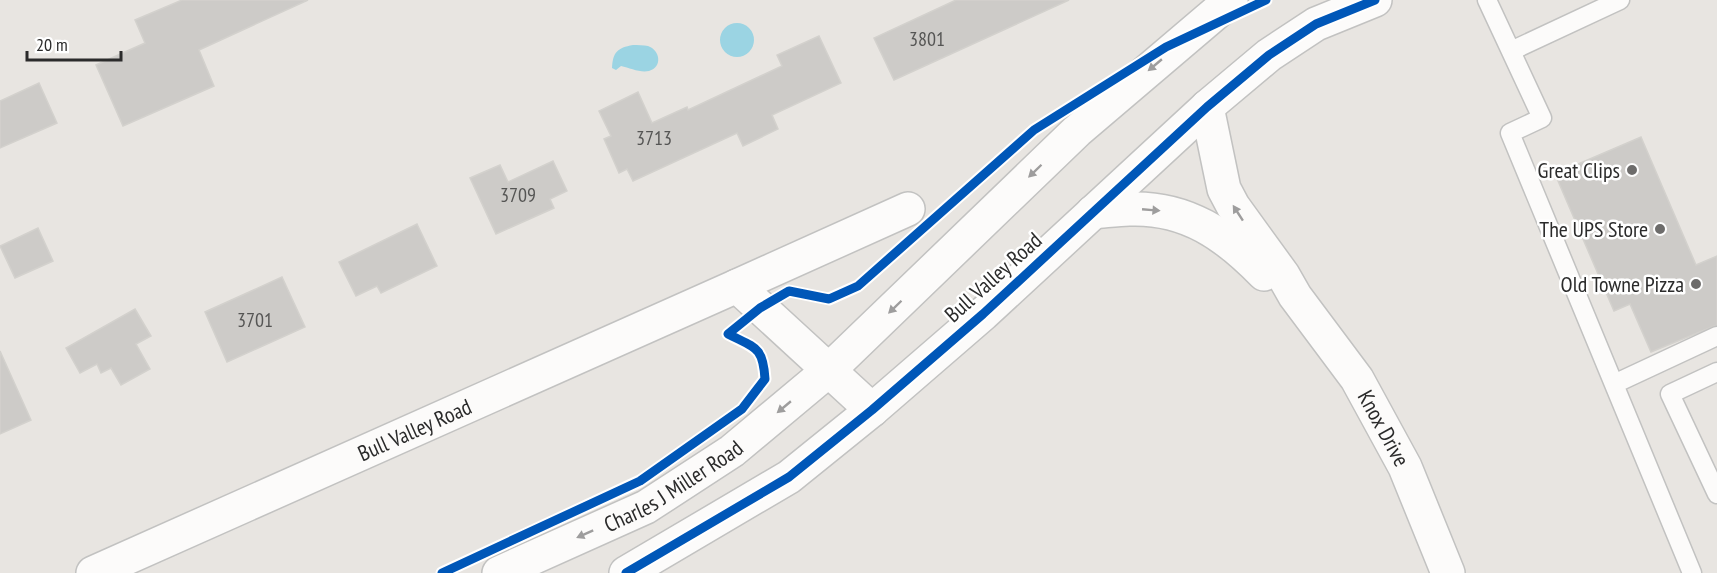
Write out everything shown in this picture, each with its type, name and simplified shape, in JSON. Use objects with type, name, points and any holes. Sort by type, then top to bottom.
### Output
[{"type":"street","name":"Bull Valley Road","points":[[829,370],[1077,131],[1231,0]]},
{"type":"street","name":"Bull Valley Road","points":[[626,573],[789,477],[872,410],[982,314],[1208,107],[1269,55],[1316,24],[1375,0]]},
{"type":"street","name":"Knox Drive","points":[[1208,107],[1224,189],[1295,296],[1357,379],[1405,468],[1448,573]]},
{"type":"street","name":"Bull Valley Road","points":[[93,573],[908,209]]},
{"type":"street","name":"Knox Drive","points":[[1093,212],[1150,209],[1170,212],[1199,222],[1239,250],[1272,283],[1295,296]]},
{"type":"street","points":[[737,286],[872,410]]},
{"type":"street","name":"Charles J Miller Road","points":[[499,573],[646,507],[732,451],[829,370]]},
{"type":"lane","points":[[1487,0],[1542,118],[1510,133],[1692,573]]},
{"type":"lane","points":[[1511,51],[1620,0]]},
{"type":"lane","points":[[1614,384],[1717,336]]},
{"type":"lane","points":[[1717,372],[1670,394],[1717,494]]},
{"type":"water","points":[[737,23],[749,28],[754,40],[749,52],[737,57],[725,52],[720,40],[725,28]]},
{"type":"water","points":[[633,45],[648,46],[655,51],[658,62],[653,69],[639,71],[621,66],[616,70],[612,68],[613,58],[617,52]]},
{"type":"building","points":[[182,0],[308,0],[199,50],[214,86],[123,126],[96,65],[145,43],[135,20]]},
{"type":"building","points":[[956,0],[1069,0],[894,80],[874,38]]},
{"type":"building","points":[[819,36],[841,83],[772,115],[778,129],[743,146],[737,133],[633,181],[627,169],[619,173],[604,139],[611,136],[599,111],[638,92],[652,123],[687,107],[688,110],[782,66],[777,55]]},
{"type":"building","points":[[39,83],[57,123],[0,148],[0,101]]},
{"type":"building","points":[[1641,137],[1696,265],[1717,256],[1717,325],[1651,352],[1630,304],[1614,311],[1555,174]]},
{"type":"building","points":[[553,161],[567,191],[550,199],[554,208],[496,234],[470,178],[500,165],[508,182]]},
{"type":"building","points":[[417,224],[437,266],[381,293],[377,286],[356,296],[339,262]]},
{"type":"building","points":[[38,228],[53,261],[15,278],[0,246]]},
{"type":"building","points":[[282,277],[305,327],[227,362],[205,312]]},
{"type":"building","points":[[135,309],[151,336],[136,344],[150,369],[121,385],[111,368],[101,373],[97,364],[80,373],[66,348]]},
{"type":"building","points":[[0,351],[31,420],[0,434]]},
{"type":"cycle path","points":[[442,573],[640,481],[742,409],[765,379],[762,360],[756,349],[728,334],[760,308],[789,291],[829,299],[858,286],[1034,130],[1166,47],[1266,0]]},
{"type":"cycle path","points":[[626,573],[789,477],[872,410],[983,314],[1207,107],[1269,55],[1316,24],[1375,0]]},
{"type":"place","name":"Great Clips","points":[[1632,170]]},
{"type":"place","name":"The UPS Store","points":[[1660,229]]},
{"type":"place","name":"Old Towne Pizza","points":[[1696,284]]}]
